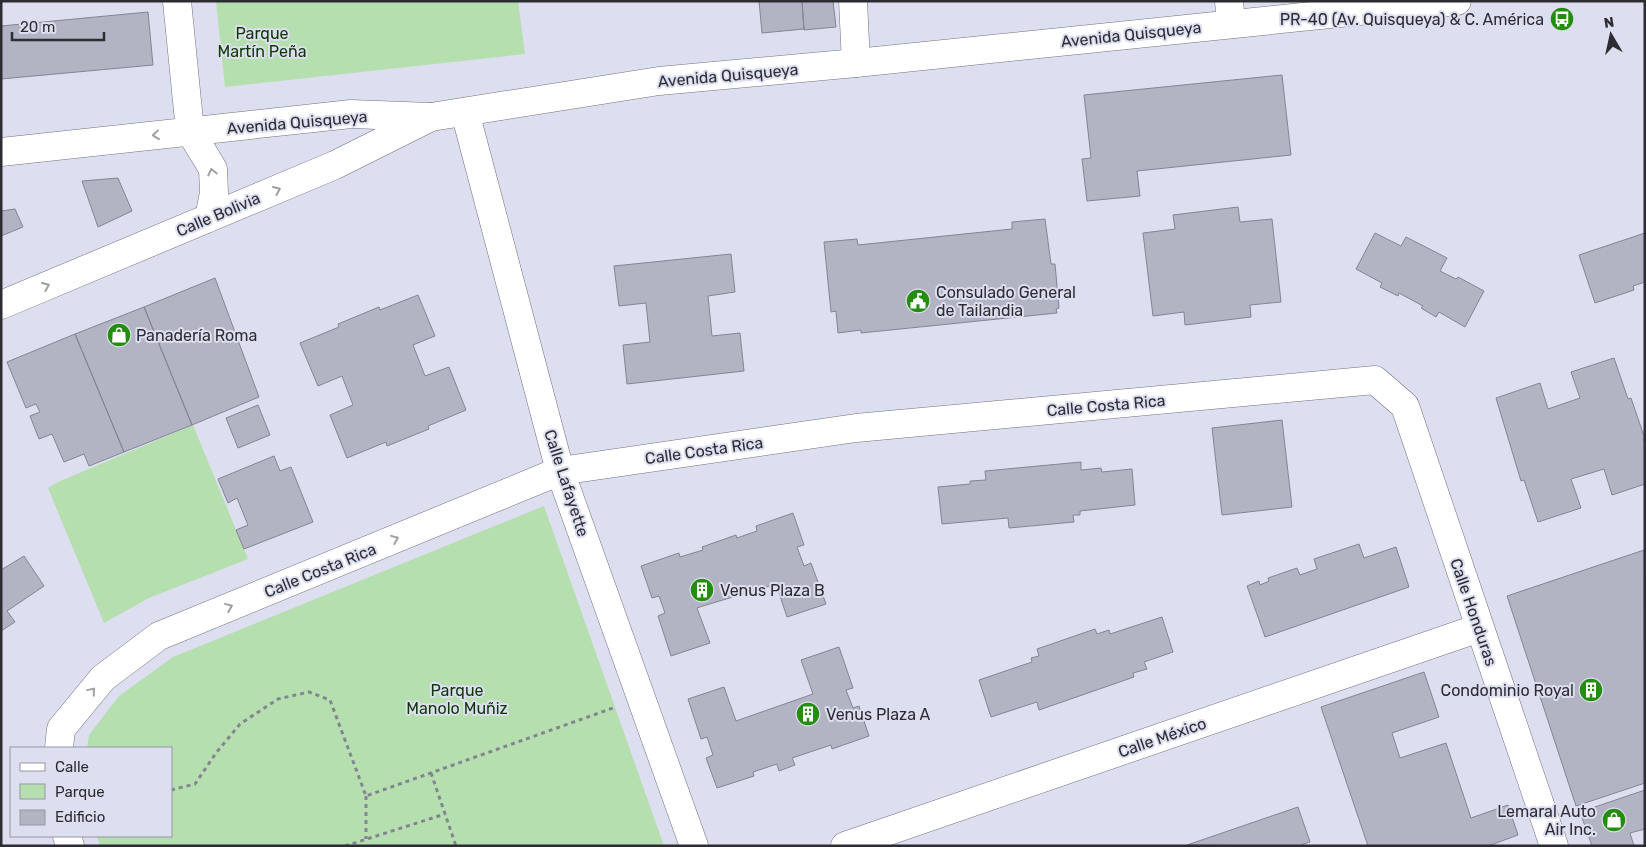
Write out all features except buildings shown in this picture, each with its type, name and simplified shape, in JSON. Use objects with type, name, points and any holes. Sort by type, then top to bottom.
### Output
[{"type":"street","points":[[177,1],[190,131],[213,169],[214,193],[209,218]]},
{"type":"street","points":[[852,1],[856,63]]},
{"type":"street","name":"Avenida Quisqueya","points":[[1,152],[351,114],[431,117],[659,81],[856,63],[1230,12],[1457,1]]},
{"type":"street","name":"Calle Lafayette","points":[[465,112],[560,471],[694,846]]},
{"type":"street","name":"Calle Bolivia","points":[[1,305],[335,165],[431,117]]},
{"type":"street","name":"Calle Costa Rica","points":[[60,738],[103,678],[159,636],[560,471],[856,428],[1375,380],[1405,406]]},
{"type":"street","name":"Calle Honduras","points":[[1405,406],[1554,846]]},
{"type":"street","name":"Calle México","points":[[845,846],[1479,628]]},
{"type":"path","points":[[172,790],[195,784],[216,752],[240,724],[278,699],[309,692],[330,700],[366,796],[366,839]]},
{"type":"path","points":[[366,796],[641,698]]},
{"type":"path","points":[[431,773],[456,846]]},
{"type":"path","points":[[345,846],[445,814]]},
{"type":"green space","name":"Parque Martín Peña","points":[[216,1],[518,1],[525,54],[225,87]]},
{"type":"green space","points":[[193,425],[248,559],[149,598],[104,623],[48,488],[58,482]]},
{"type":"green space","name":"Parque Manolo Muñiz","points":[[544,506],[664,846],[100,846],[97,837],[172,837],[172,747],[87,747],[89,735],[119,696],[173,657]]},
{"type":"place","name":"PR-40 (Av. Quisqueya) & C. América","points":[[1562,19]]},
{"type":"place","name":"Consulado General de Tailandia","points":[[918,301]]},
{"type":"place","name":"Panadería Roma","points":[[119,335]]},
{"type":"place","name":"Venus Plaza B","points":[[702,590]]},
{"type":"place","name":"Condominio Royal","points":[[1591,690]]},
{"type":"place","name":"Venus Plaza A","points":[[808,714]]},
{"type":"place","name":"Lemaral Auto Air Inc.","points":[[1614,820]]}]
